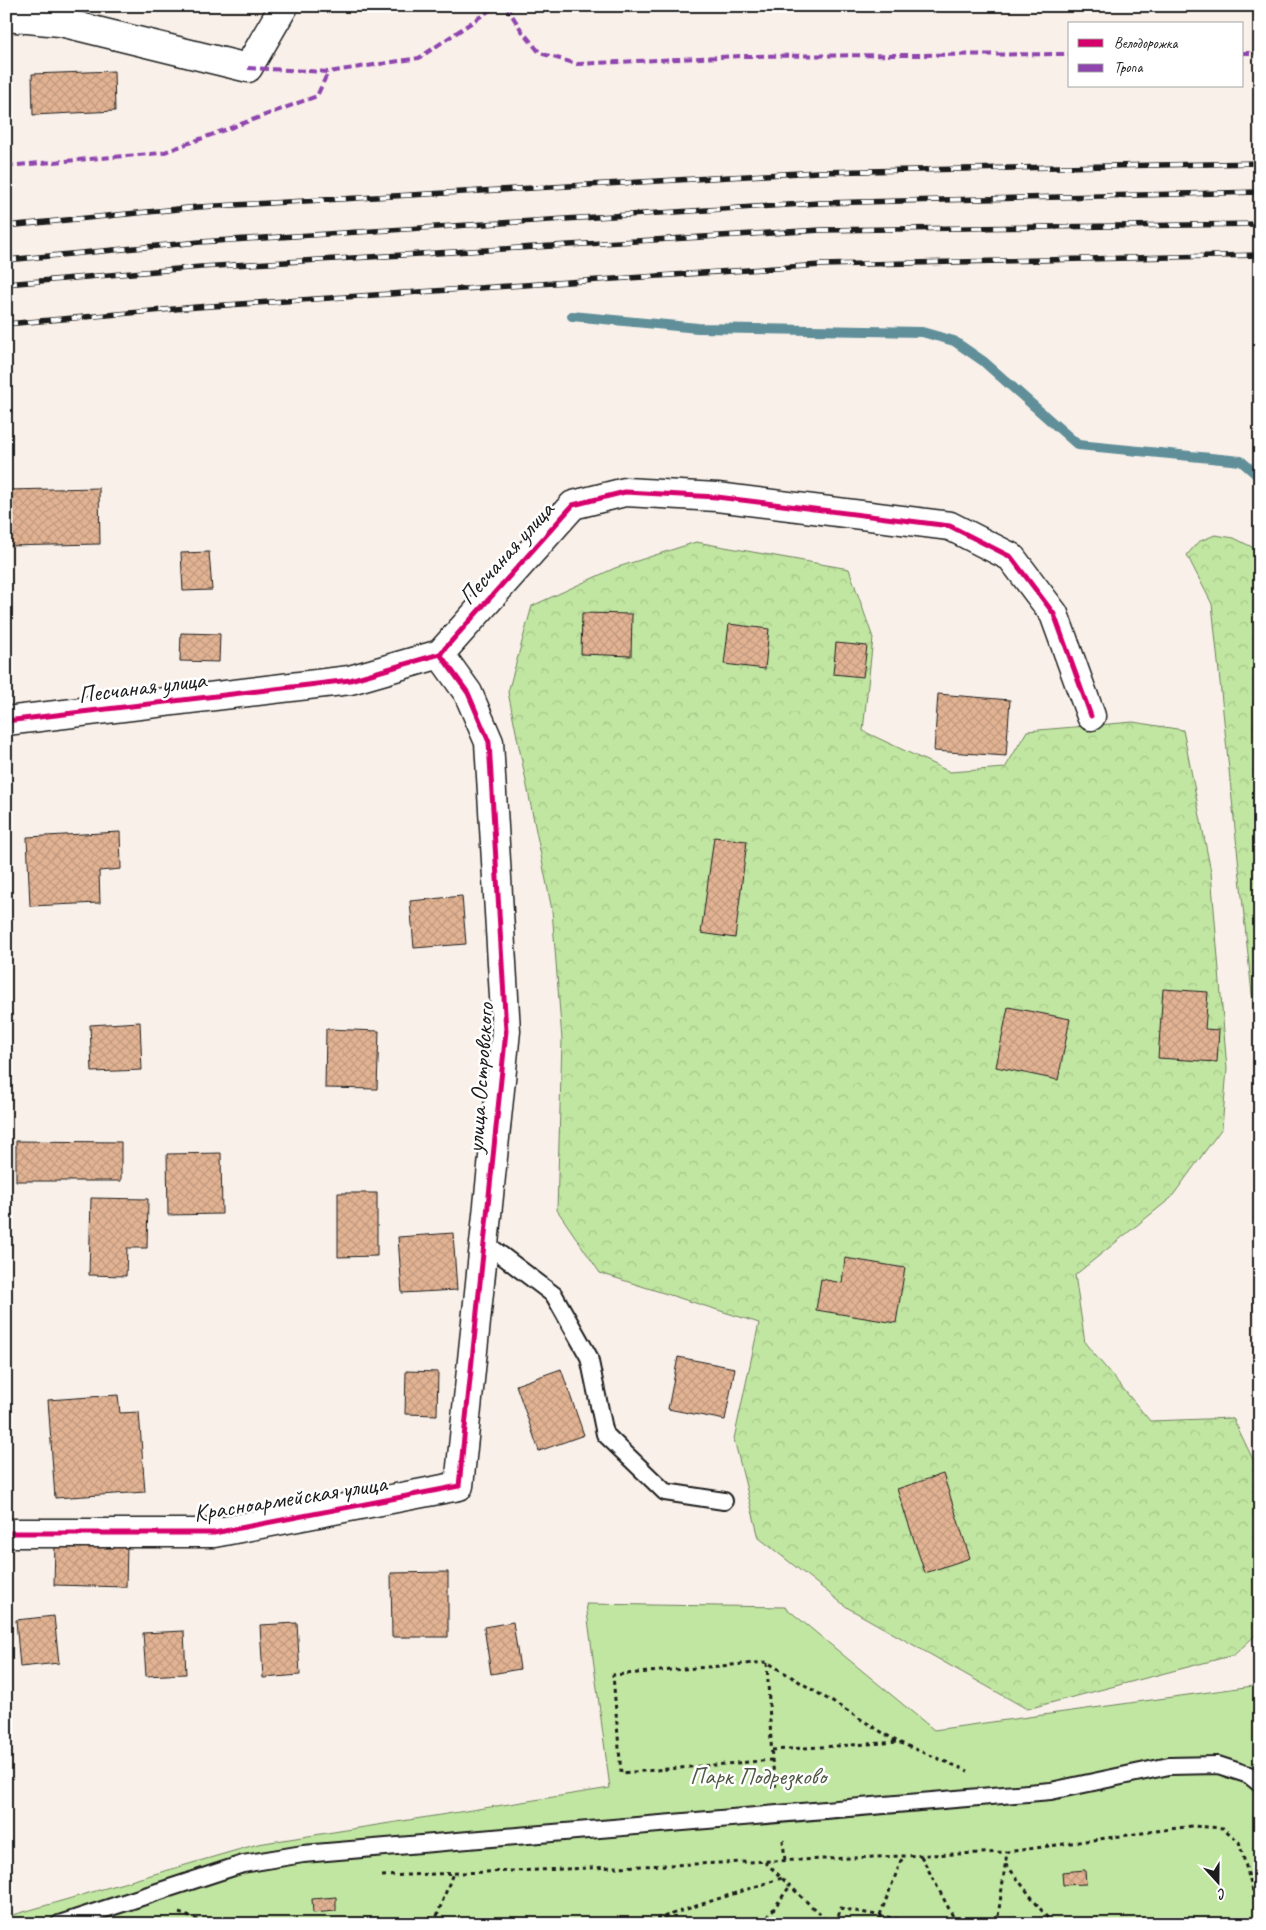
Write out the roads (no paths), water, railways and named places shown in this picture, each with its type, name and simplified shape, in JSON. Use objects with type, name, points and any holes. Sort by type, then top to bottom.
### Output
[{"type":"street","points":[[6,17],[60,22],[248,68],[284,6]]},
{"type":"street","name":"Песчаная улица","points":[[6,721],[350,680],[440,654],[573,505],[625,492],[717,498],[950,526],[1010,558],[1054,614],[1091,716]]},
{"type":"street","name":"улица Островского","points":[[440,654],[468,692],[488,742],[506,1031],[458,1486]]},
{"type":"street","name":"Красноармейская улица","points":[[6,1533],[214,1533],[458,1486]]},
{"type":"lane","points":[[484,1242],[554,1295],[589,1357],[605,1434],[665,1492],[724,1501]]},
{"type":"lane","points":[[59,1924],[243,1864],[302,1854],[1050,1791],[1169,1766],[1218,1765],[1248,1775],[1260,1784]]},
{"type":"waterway","points":[[572,316],[698,328],[922,332],[954,341],[983,361],[1078,445],[1241,461],[1260,479]]},
{"type":"railway","points":[[6,226],[198,207],[818,172],[1260,163]]},
{"type":"railway","points":[[6,260],[200,242],[819,203],[1260,192]]},
{"type":"railway","points":[[6,284],[201,267],[821,230],[1260,224]]},
{"type":"railway","points":[[6,324],[197,307],[821,265],[1260,255]]},
{"type":"park label","name":"Парк Подрезково","points":[[758,1776]]}]
